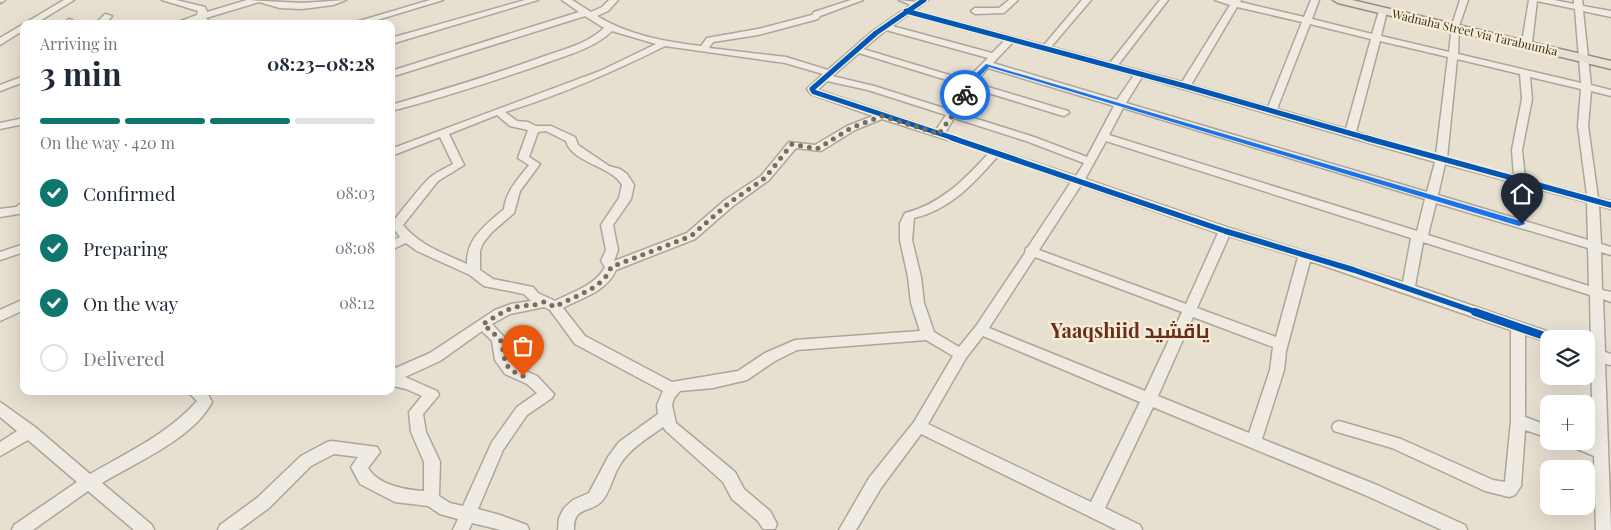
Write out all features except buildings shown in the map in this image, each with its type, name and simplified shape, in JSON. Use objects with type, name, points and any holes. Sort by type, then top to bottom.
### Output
[{"type":"main road","name":"Wadnaha Street via Tarabuunka","points":[[1338,0],[1385,6],[1456,27],[1611,63]]},
{"type":"main road","points":[[1352,0],[1385,6]]},
{"type":"main road","points":[[1456,27],[1585,57]]},
{"type":"street","points":[[35,20],[70,0]]},
{"type":"street","points":[[166,0],[202,9],[203,12],[200,17]]},
{"type":"street","points":[[190,20],[256,0]]},
{"type":"street","points":[[262,0],[269,3],[312,6],[342,0]]},
{"type":"street","points":[[367,20],[439,0]]},
{"type":"street","points":[[395,40],[534,0]]},
{"type":"street","points":[[566,0],[610,28],[663,44],[786,60],[826,75],[1030,139],[1090,162]]},
{"type":"street","points":[[395,73],[605,10],[614,0]]},
{"type":"street","points":[[703,50],[710,40],[758,32],[815,17],[817,14],[859,0]]},
{"type":"street","points":[[902,0],[921,3]]},
{"type":"street","points":[[975,11],[1001,12],[1014,0]]},
{"type":"street","points":[[1046,48],[1087,0]]},
{"type":"street","points":[[1112,67],[1164,0]]},
{"type":"street","points":[[1219,0],[1236,2],[1376,38],[1611,93]]},
{"type":"street","points":[[1271,112],[1315,0]]},
{"type":"street","points":[[1408,290],[1420,235],[1441,160],[1451,56],[1456,27],[1464,0]]},
{"type":"street","points":[[1527,42],[1533,0]]},
{"type":"street","points":[[1541,0],[1578,4],[1611,14]]},
{"type":"street","points":[[1185,86],[1236,2]]},
{"type":"street","points":[[921,3],[906,11],[826,75],[812,88],[814,92],[882,116],[996,152],[1225,232],[1354,270],[1540,334]]},
{"type":"street","points":[[1578,4],[1585,57],[1586,88],[1583,126],[1593,200],[1604,530]]},
{"type":"street","points":[[1350,134],[1385,6]]},
{"type":"street","points":[[906,11],[1185,86],[1441,160],[1611,205]]},
{"type":"street","points":[[200,17],[203,20]]},
{"type":"street","points":[[395,107],[502,75],[580,48],[596,41],[610,28]]},
{"type":"street","points":[[886,28],[1120,104],[1611,251]]},
{"type":"street","points":[[0,42],[20,29]]},
{"type":"street","points":[[939,134],[951,115],[964,100],[969,84],[1010,40]]},
{"type":"street","points":[[395,151],[498,111],[537,99],[603,74],[663,44]]},
{"type":"street","points":[[858,50],[1064,113]]},
{"type":"street","points":[[1520,180],[1517,150],[1527,99],[1525,73]]},
{"type":"street","points":[[847,530],[875,483],[919,426],[961,354],[981,330],[1076,180],[1090,162],[1120,104],[1139,74]]},
{"type":"street","points":[[1,87],[20,80]]},
{"type":"street","points":[[431,499],[435,481],[431,457],[419,437],[416,412],[432,395],[409,384],[398,382],[395,375],[434,360],[483,324],[506,311],[519,307],[550,304],[596,286],[609,274],[611,267],[607,261],[612,247],[607,229],[616,210],[626,199],[628,185],[623,176],[573,147],[571,139],[547,128],[534,128],[528,125],[514,124],[498,111]]},
{"type":"street","points":[[611,267],[691,236],[722,208],[765,178],[792,144],[817,149],[851,128],[882,116]]},
{"type":"street","points":[[0,126],[20,122]]},
{"type":"street","points":[[474,272],[472,260],[475,246],[486,231],[510,210],[511,198],[515,190],[535,167],[536,164],[523,158],[534,128]]},
{"type":"street","points":[[444,133],[459,165],[434,179],[406,214],[395,218],[407,238],[421,248],[474,272],[489,283],[528,290],[550,304],[580,340],[672,389]]},
{"type":"street","points":[[1104,136],[1611,297]]},
{"type":"street","points":[[928,335],[923,313],[918,305],[913,268],[907,243],[906,221],[909,216],[925,213],[964,188],[996,152]]},
{"type":"street","points":[[0,213],[20,210]]},
{"type":"street","points":[[1095,511],[1149,399],[1225,232]]},
{"type":"street","points":[[395,244],[407,238]]},
{"type":"street","points":[[0,256],[20,249]]},
{"type":"street","points":[[1030,251],[1281,344]]},
{"type":"street","points":[[1252,443],[1277,370],[1281,344],[1305,256]]},
{"type":"street","points":[[0,316],[20,306]]},
{"type":"street","points":[[461,530],[469,516],[498,447],[522,411],[547,394],[532,380],[510,370],[502,360],[500,339],[483,324]]},
{"type":"street","points":[[1339,428],[1396,443],[1491,486],[1509,490],[1513,486],[1518,421],[1518,326]]},
{"type":"street","points":[[981,330],[1252,443],[1371,490],[1459,530]]},
{"type":"street","points":[[769,524],[764,516],[738,494],[729,477],[671,427],[665,417],[665,403],[672,389],[676,386],[696,382],[713,382],[742,376],[770,357],[795,345],[928,335],[961,354]]},
{"type":"street","points":[[20,530],[90,482],[155,444],[197,413],[205,402],[200,395]]},
{"type":"street","points":[[0,408],[30,431],[146,530]]},
{"type":"street","points":[[566,530],[565,525],[572,509],[580,503],[595,498],[613,462],[624,447],[665,417]]},
{"type":"street","points":[[1518,421],[1540,429]]},
{"type":"street","points":[[919,426],[1134,530]]},
{"type":"street","points":[[0,450],[30,431]]},
{"type":"street","points":[[226,530],[263,503],[306,460],[332,447],[372,452],[358,468],[366,479],[401,498],[431,499],[446,509],[500,522],[521,530]]},
{"type":"street","points":[[1595,450],[1601,452]]},
{"type":"cycle path","points":[[924,0],[876,33],[812,89],[814,92],[1225,231],[1354,270],[1540,334]]},
{"type":"cycle path","points":[[906,11],[1185,86],[1441,160],[1611,205]]},
{"type":"way so far","points":[[523,376],[510,370],[502,360],[500,339],[483,324],[501,313],[519,307],[532,307],[544,302],[555,307],[596,286],[609,274],[611,267],[618,266],[628,260],[691,236],[702,224],[765,178],[792,144],[817,149],[851,128],[882,116],[939,134],[951,115],[964,100],[965,95]]},
{"type":"district","name":"Yaaqshiid ياقشيد","points":[[1130,329]]},
{"type":"route","points":[[965,95],[969,84],[988,65],[1522,224]]}]
